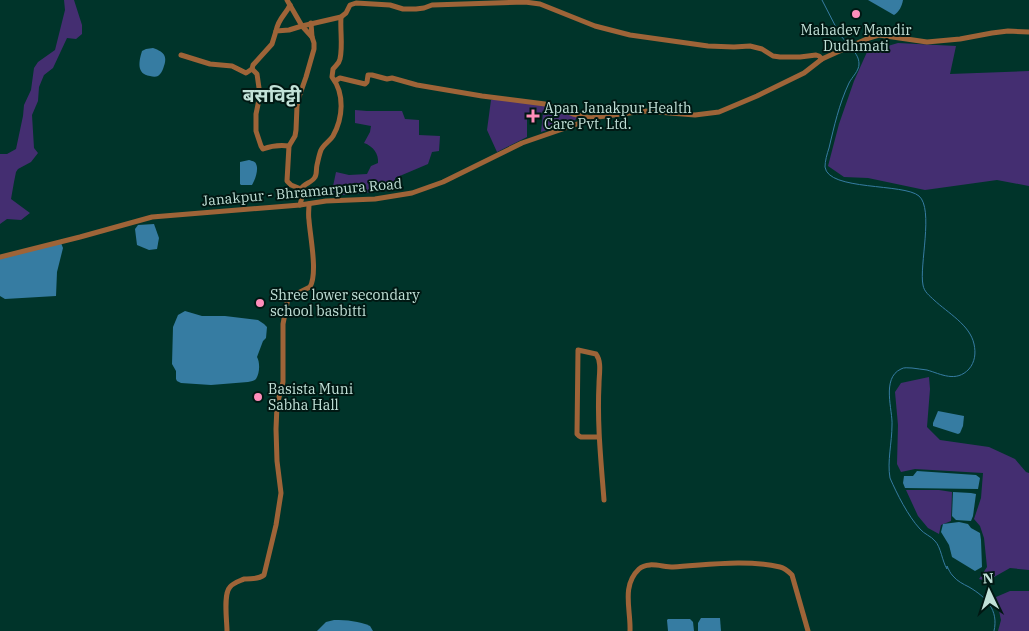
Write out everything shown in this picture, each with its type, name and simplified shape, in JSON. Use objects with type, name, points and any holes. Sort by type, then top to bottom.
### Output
[{"type":"street","points":[[288,2],[302,26],[312,37]]},
{"type":"street","points":[[181,55],[210,64],[232,66],[246,72],[252,69],[253,65],[272,44],[278,22],[287,10],[288,2]]},
{"type":"street","points":[[276,31],[289,30],[341,17],[346,13],[350,5],[356,3],[416,9],[468,3],[525,2],[540,4],[595,26],[630,35],[708,46],[750,46],[762,49],[773,56],[816,55],[822,59]]},
{"type":"street","points":[[300,205],[301,189],[316,176],[321,150],[332,138],[340,118],[342,97],[332,77],[333,70],[340,60],[342,47],[341,17]]},
{"type":"street","points":[[301,189],[290,185],[288,181],[289,146],[295,136],[298,98],[314,49],[312,24]]},
{"type":"street","name":"Janakpur - Bhramarpura Road","points":[[0,257],[152,217],[300,205],[326,201],[375,200],[412,193],[443,182],[522,143],[590,118],[644,111],[696,115],[719,112],[804,73],[822,59],[855,43],[879,35],[927,42],[1008,31],[1029,32]]},
{"type":"street","points":[[252,69],[257,74],[260,95],[255,123],[261,146],[263,149],[281,145],[289,146]]},
{"type":"street","points":[[335,81],[340,78],[365,84],[368,75],[372,75],[463,93],[545,104],[590,118]]},
{"type":"street","points":[[227,631],[226,605],[228,590],[232,585],[244,580],[264,575],[276,525],[281,488],[276,461],[276,429],[277,405],[283,382],[282,324],[288,298],[312,284],[313,266],[309,204]]},
{"type":"street","points":[[599,437],[581,437],[577,434],[578,350],[596,354],[599,360],[599,437],[604,500]]},
{"type":"street","points":[[630,631],[631,619],[628,592],[632,580],[641,568],[647,565],[672,567],[736,562],[778,566],[786,570],[792,576],[808,631]]},
{"type":"shaded area","points":[[64,0],[74,0],[82,25],[82,34],[76,39],[67,38],[53,68],[44,75],[39,87],[38,101],[32,115],[34,148],[38,153],[31,162],[16,172],[11,199],[30,213],[21,220],[7,219],[0,224],[0,154],[7,154],[16,149],[24,105],[31,90],[34,68],[38,62],[55,50],[65,10]]},
{"type":"shaded area","points":[[898,43],[956,46],[950,74],[1029,71],[1029,186],[997,180],[925,190],[868,178],[844,177],[828,166],[839,124],[854,81],[867,52]]},
{"type":"shaded area","points":[[491,100],[511,100],[543,105],[579,117],[572,122],[541,132],[543,113],[527,114],[527,137],[497,152],[487,130]]},
{"type":"shaded area","points":[[355,110],[402,111],[405,119],[419,120],[419,135],[440,136],[439,151],[432,152],[428,164],[395,178],[395,190],[331,196],[336,172],[349,175],[367,174],[371,166],[378,163],[378,156],[375,151],[364,143],[371,126],[355,123]]},
{"type":"shaded area","points":[[929,377],[927,427],[940,440],[989,447],[1015,459],[1029,473],[1029,570],[1010,568],[987,581],[979,579],[987,567],[984,538],[980,526],[974,519],[981,498],[983,473],[915,469],[901,472],[897,464],[898,425],[895,392],[901,383]]},
{"type":"shaded area","points":[[906,490],[952,492],[951,521],[941,525],[939,534],[928,528],[918,516]]},
{"type":"shaded area","points":[[1010,591],[1029,591],[1029,631],[998,631],[1001,620],[996,597]]},
{"type":"water","points":[[868,0],[903,0],[900,9],[894,15]]},
{"type":"water","points":[[153,48],[163,53],[165,58],[162,72],[155,77],[142,73],[140,66],[142,51]]},
{"type":"water","points":[[249,160],[255,162],[257,172],[252,185],[241,185],[240,162]]},
{"type":"water","points":[[154,224],[159,238],[157,249],[149,250],[137,245],[135,229],[138,225]]},
{"type":"water","points":[[61,243],[63,248],[57,272],[56,296],[5,299],[0,296],[0,259]]},
{"type":"water","points":[[185,311],[202,316],[225,316],[258,320],[264,324],[267,327],[266,338],[257,357],[259,368],[256,379],[248,382],[211,385],[181,383],[177,381],[176,371],[172,364],[173,327],[178,315]]},
{"type":"water","points":[[938,411],[964,416],[960,433],[933,426]]},
{"type":"water","points":[[917,471],[976,475],[980,478],[978,489],[905,488],[903,483],[904,476],[913,476]]},
{"type":"water","points":[[953,492],[976,494],[971,521],[956,520],[952,516]]},
{"type":"water","points":[[959,522],[968,524],[980,533],[982,567],[975,571],[952,557],[949,545],[941,532],[943,524]]},
{"type":"water","points":[[701,618],[720,618],[721,631],[698,631],[698,623]]},
{"type":"water","points":[[668,619],[690,619],[693,622],[694,631],[668,631]]},
{"type":"water","points":[[334,620],[362,623],[370,626],[373,631],[317,631],[326,622]]},
{"type":"waterway","points":[[822,0],[840,35],[848,44]]},
{"type":"waterway","points":[[850,47],[859,61],[859,67],[845,91],[825,167],[829,175],[839,180],[898,189],[919,196],[923,203],[926,225],[922,276],[924,287],[929,295],[963,325],[972,337],[975,347],[973,363],[969,369],[959,376],[954,377],[927,370],[908,368],[902,368],[895,373],[891,380],[889,395],[892,419],[890,478],[911,518],[937,544],[947,569],[947,566],[956,579],[981,595],[990,605],[995,617],[994,631]]},
{"type":"place","name":"Mahadev Mandir Dudhmati","points":[[856,14]]},
{"type":"place","name":"Apan Janakpur Health Care Pvt. Ltd.","points":[[533,116]]},
{"type":"place","name":"Shree lower secondary school basbitti","points":[[260,303]]},
{"type":"place","name":"Basista Muni Sabha Hall","points":[[258,397]]},
{"type":"district","name":"बसविट्टी","points":[[272,95]]}]
